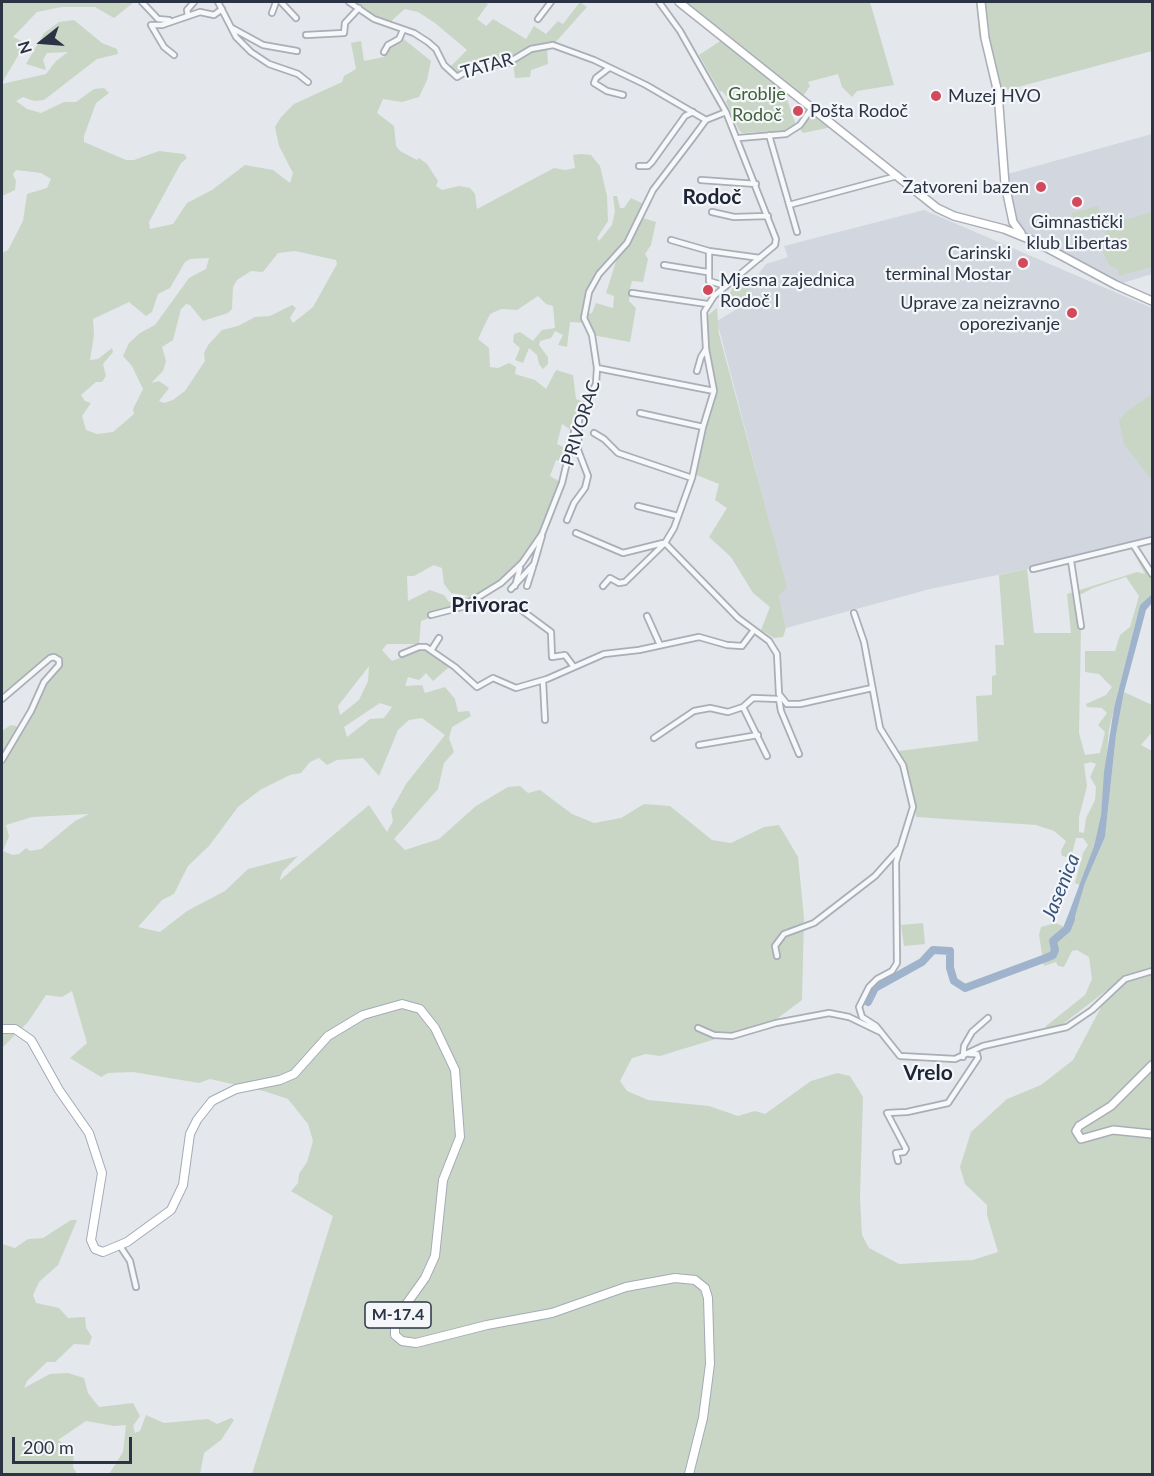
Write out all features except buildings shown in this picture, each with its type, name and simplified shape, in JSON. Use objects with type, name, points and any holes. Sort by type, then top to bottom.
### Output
[{"type":"main road","name":"M-17.4","points":[[120,1246],[162,1218],[176,1204],[183,1185],[190,1134],[196,1120],[212,1101],[236,1089],[291,1076],[328,1036],[356,1018],[397,1004],[415,1006],[429,1018],[455,1070],[459,1137],[443,1180],[435,1256],[425,1278],[395,1320],[395,1335],[402,1341],[416,1343],[488,1325],[552,1313],[633,1285],[682,1277],[695,1280],[705,1288],[708,1298],[710,1364],[703,1418],[689,1474]]},
{"type":"main road","points":[[2,1029],[15,1029],[31,1040],[59,1090],[86,1126],[98,1152],[102,1173],[91,1230],[92,1244],[95,1249],[103,1252],[120,1246]]},
{"type":"street","points":[[142,2],[158,19],[167,21],[200,12],[214,15],[222,9]]},
{"type":"street","points":[[188,15],[187,10],[194,2]]},
{"type":"street","points":[[218,2],[229,26],[240,42],[255,56],[269,64],[298,74],[308,82]]},
{"type":"street","points":[[272,13],[276,2]]},
{"type":"street","points":[[281,2],[296,18]]},
{"type":"street","name":"TATAR","points":[[349,2],[380,21],[414,33],[431,44],[444,65],[457,77],[477,65],[506,64],[531,49],[547,45],[574,52],[646,85],[706,120]]},
{"type":"street","points":[[538,19],[551,2]]},
{"type":"street","points":[[603,586],[610,578],[620,583],[626,582],[665,543],[692,478],[703,427],[714,391],[703,318],[707,304],[776,242],[776,236],[739,138],[680,31],[659,2]]},
{"type":"street","points":[[679,2],[945,212],[983,223],[996,230],[1007,230],[1034,241]]},
{"type":"street","points":[[981,2],[985,38],[996,84],[1005,184],[1013,222],[1019,231],[1034,241],[1116,285],[1152,301]]},
{"type":"street","points":[[306,35],[344,33],[345,23],[359,9]]},
{"type":"street","points":[[174,55],[150,27],[177,18]]},
{"type":"street","points":[[229,26],[262,45],[297,51]]},
{"type":"street","points":[[384,52],[388,45],[399,39],[403,30]]},
{"type":"street","points":[[609,68],[596,78],[594,83],[608,91],[623,95]]},
{"type":"street","points":[[739,138],[794,131],[812,108]]},
{"type":"street","points":[[639,166],[648,166],[652,162],[685,116],[693,112]]},
{"type":"street","points":[[706,120],[726,112]]},
{"type":"street","name":"PRIVORAC","points":[[431,615],[455,610],[501,583],[522,563],[542,534],[562,483],[579,419],[596,384],[597,368],[592,335],[584,318],[590,292],[603,269],[627,243],[653,190],[706,120]]},
{"type":"street","points":[[769,135],[797,232]]},
{"type":"street","points":[[789,206],[897,176]]},
{"type":"street","points":[[701,180],[756,184]]},
{"type":"street","points":[[1007,230],[1010,211]]},
{"type":"street","points":[[712,213],[734,217],[768,216]]},
{"type":"street","points":[[1007,230],[1013,222]]},
{"type":"street","points":[[671,240],[709,251],[760,258]]},
{"type":"street","points":[[709,251],[707,272],[710,283],[726,286]]},
{"type":"street","points":[[664,265],[707,272]]},
{"type":"street","points":[[633,293],[707,304]]},
{"type":"street","points":[[697,372],[700,357],[706,349]]},
{"type":"street","points":[[597,368],[714,391]]},
{"type":"street","points":[[640,412],[703,427]]},
{"type":"street","points":[[567,520],[588,476],[578,450],[579,419]]},
{"type":"street","points":[[594,433],[618,453],[692,478]]},
{"type":"street","points":[[638,506],[678,516]]},
{"type":"street","points":[[576,533],[623,553],[665,543]]},
{"type":"street","points":[[527,586],[542,534]]},
{"type":"street","points":[[1033,569],[1152,540]]},
{"type":"street","points":[[665,543],[738,618],[765,636],[775,650],[780,699],[799,754]]},
{"type":"street","points":[[1134,546],[1152,574]]},
{"type":"street","points":[[1071,561],[1081,626]]},
{"type":"street","points":[[522,563],[513,587],[534,564]]},
{"type":"street","points":[[520,609],[551,632],[552,657],[565,655],[574,667]]},
{"type":"street","points":[[854,613],[862,633],[880,728],[903,765],[912,800],[912,812],[896,871],[897,963],[892,971],[873,982],[860,1007],[862,1017],[880,1032],[900,1056],[946,1060],[975,1053],[978,1058],[948,1103],[907,1113],[887,1113],[906,1149],[896,1153],[898,1161]]},
{"type":"street","points":[[647,616],[660,645]]},
{"type":"street","points":[[402,654],[419,647],[432,649],[477,687],[493,678],[516,688],[543,681],[604,654],[702,637],[727,645],[742,646],[754,630]]},
{"type":"street","points":[[432,649],[439,638]]},
{"type":"street","points":[[2,699],[50,658],[54,657],[59,660],[59,665],[44,682],[31,711],[2,760]]},
{"type":"street","points":[[543,681],[545,720]]},
{"type":"street","points":[[654,738],[694,711],[711,708],[728,712],[743,707],[751,699],[780,699],[787,704],[796,705],[872,688]]},
{"type":"street","points":[[743,707],[767,756]]},
{"type":"street","points":[[699,745],[758,735]]},
{"type":"street","points":[[777,956],[775,946],[784,934],[814,923],[875,876],[901,847]]},
{"type":"street","points":[[966,1056],[997,1042],[1046,1034],[1067,1027],[1092,1010],[1125,979],[1152,971]]},
{"type":"street","points":[[698,1028],[714,1035],[732,1036],[776,1023],[829,1014],[849,1017],[880,1032]]},
{"type":"street","points":[[966,1056],[964,1047],[972,1032],[988,1018]]},
{"type":"street","points":[[1152,1065],[1111,1106],[1077,1127],[1076,1134],[1081,1138],[1113,1130],[1152,1134]]},
{"type":"street","points":[[120,1246],[128,1257],[136,1287]]},
{"type":"shaded area","points":[[1152,134],[1152,274],[1116,285],[1017,229],[1004,175]]},
{"type":"shaded area","points":[[924,210],[1152,308],[1152,539],[1099,554],[930,589],[786,628],[779,596],[786,586],[717,321],[742,306],[753,282],[766,264],[788,257],[784,246]]},
{"type":"green space","points":[[2,2],[133,3],[114,18],[95,7],[62,7],[37,12],[13,37],[22,41],[19,54],[2,83]]},
{"type":"green space","points":[[353,2],[484,2],[488,4],[477,19],[486,26],[493,19],[526,39],[534,26],[546,34],[558,21],[563,24],[580,2],[587,7],[553,45],[547,46],[548,64],[531,70],[530,77],[515,78],[513,61],[484,64],[457,77],[448,69],[467,50],[435,23],[418,12],[405,9],[389,23],[380,21]]},
{"type":"green space","points":[[679,2],[870,2],[894,85],[857,91],[852,97],[842,87],[838,74],[808,82],[810,86],[801,99]]},
{"type":"green space","points":[[976,2],[1152,2],[1152,51],[992,94],[990,72],[979,35]]},
{"type":"green space","points":[[74,20],[102,43],[117,49],[118,54],[97,59],[44,100],[34,101],[23,97],[16,101],[27,109],[41,113],[64,102],[76,102],[94,89],[104,88],[109,93],[96,103],[84,142],[126,160],[134,160],[159,151],[184,154],[187,158],[181,163],[149,222],[150,229],[173,224],[187,203],[212,190],[245,165],[273,170],[290,183],[293,173],[279,146],[275,127],[281,117],[294,104],[342,82],[344,76],[356,69],[351,43],[361,41],[364,61],[384,57],[388,45],[400,36],[431,61],[427,80],[419,97],[402,102],[383,99],[377,113],[394,126],[396,146],[400,151],[417,160],[419,158],[427,164],[438,181],[436,186],[442,190],[459,186],[470,188],[475,194],[477,209],[554,168],[565,170],[575,168],[573,155],[581,154],[591,155],[600,166],[607,196],[608,221],[597,238],[599,241],[612,225],[615,211],[613,196],[617,196],[620,208],[624,208],[631,198],[646,205],[640,217],[656,222],[651,245],[645,254],[648,259],[643,282],[632,281],[630,289],[629,301],[636,308],[630,342],[592,335],[587,329],[586,314],[592,313],[596,303],[613,308],[614,296],[606,293],[619,252],[594,282],[584,314],[586,323],[570,322],[567,347],[558,345],[563,335],[555,331],[551,338],[540,341],[539,345],[548,357],[548,364],[543,369],[537,355],[529,348],[523,363],[515,360],[520,348],[513,342],[514,334],[520,332],[533,341],[542,330],[555,328],[553,306],[546,304],[538,296],[517,310],[501,309],[490,314],[478,339],[489,348],[490,367],[498,368],[509,363],[516,367],[515,374],[535,380],[546,389],[556,370],[573,375],[576,399],[586,403],[574,432],[562,424],[557,444],[569,450],[567,463],[556,460],[550,476],[562,483],[546,527],[522,563],[501,583],[469,603],[421,621],[419,644],[387,644],[382,650],[392,661],[421,650],[432,653],[449,667],[433,681],[426,673],[419,680],[408,677],[405,686],[422,685],[425,693],[445,687],[455,699],[458,712],[469,711],[471,716],[452,727],[449,738],[454,752],[444,763],[438,789],[394,839],[405,850],[439,839],[476,806],[508,787],[520,786],[528,793],[540,790],[572,814],[594,823],[621,818],[644,804],[670,806],[712,840],[731,843],[764,827],[779,825],[798,857],[804,918],[802,1000],[774,1021],[660,1056],[646,1054],[632,1058],[620,1081],[627,1091],[648,1100],[709,1106],[738,1116],[755,1111],[765,1114],[811,1081],[837,1073],[850,1076],[863,1097],[860,1198],[862,1235],[869,1248],[899,1264],[973,1260],[998,1252],[987,1215],[987,1205],[965,1184],[960,1167],[971,1132],[1007,1099],[1041,1085],[1073,1060],[1107,996],[1107,990],[1059,1027],[1045,1030],[1046,1026],[1085,995],[1092,979],[1089,957],[1077,950],[1072,951],[1064,967],[1058,966],[1056,962],[1044,966],[1039,935],[1041,927],[1055,923],[1071,929],[1085,883],[1105,837],[1116,735],[1124,692],[1152,705],[1152,732],[1141,745],[1152,751],[1152,1474],[252,1474],[333,1216],[291,1191],[298,1183],[299,1174],[307,1162],[313,1141],[308,1124],[288,1099],[264,1091],[210,1079],[199,1083],[133,1072],[108,1073],[101,1077],[70,1058],[87,1043],[72,991],[62,997],[46,995],[28,1022],[2,1048],[2,731],[11,725],[16,726],[20,732],[41,687],[59,662],[54,657],[50,658],[2,699],[2,253],[8,250],[23,221],[27,194],[47,188],[51,179],[41,173],[16,170],[13,174],[16,181],[15,190],[2,196],[2,84],[46,74],[56,61],[68,52],[47,53],[43,60],[46,70],[26,64],[44,33],[59,22]],"holes":[[[295,251],[336,260],[337,264],[313,307],[293,323],[290,318],[296,308],[292,305],[270,316],[255,317],[238,326],[222,330],[208,345],[204,353],[205,361],[185,391],[173,400],[164,403],[159,401],[169,388],[159,381],[151,383],[163,371],[166,361],[162,347],[173,340],[181,309],[186,304],[190,305],[203,321],[228,313],[232,309],[233,287],[237,280],[251,271],[263,272],[278,253]],[[209,258],[206,269],[189,278],[155,325],[140,333],[129,343],[123,356],[132,366],[143,389],[133,409],[134,414],[113,432],[97,434],[86,430],[82,416],[91,403],[85,401],[81,395],[96,382],[102,382],[106,376],[103,364],[113,352],[112,348],[98,359],[90,360],[94,335],[93,319],[129,302],[146,316],[152,312],[158,294],[170,288],[185,262],[190,259]],[[434,565],[442,568],[444,584],[451,593],[469,596],[449,602],[444,595],[430,590],[408,601],[407,576],[414,576]],[[369,666],[368,681],[359,700],[340,715],[338,706]],[[380,703],[392,707],[384,718],[370,719],[347,737],[344,727]],[[422,718],[445,735],[406,784],[391,811],[393,821],[387,832],[369,805],[279,881],[283,871],[298,856],[248,869],[225,891],[187,911],[160,932],[138,927],[162,900],[174,894],[188,866],[209,846],[238,807],[260,790],[290,775],[301,773],[310,762],[319,758],[327,765],[337,760],[363,758],[379,776],[398,730],[409,720]],[[89,814],[75,821],[41,849],[30,851],[26,848],[19,854],[13,855],[3,851],[9,836],[6,825],[32,817]]]},
{"type":"green space","name":"Groblje Rodoč","points":[[722,40],[784,91],[796,125],[792,130],[742,133],[739,130],[726,102],[728,98],[722,91],[720,92],[699,55]]},
{"type":"green space","points":[[812,108],[832,127],[803,133],[798,127]]},
{"type":"green space","points":[[1098,206],[1102,222],[1076,229],[1072,213]]},
{"type":"green space","points":[[1152,212],[1152,267],[1118,276],[1119,270],[1110,266],[1103,253],[1106,231],[1115,223]]},
{"type":"green space","points":[[738,277],[752,284],[742,306],[727,299]]},
{"type":"green space","points":[[717,308],[719,334],[787,587],[779,596],[786,628],[783,637],[774,638],[761,630],[770,607],[753,593],[731,557],[709,537],[727,508],[715,500],[719,484],[694,474],[715,395],[704,318]]},
{"type":"green space","points":[[1152,394],[1152,480],[1124,444],[1119,420],[1126,412]]},
{"type":"green space","points":[[1130,546],[1134,546],[1152,574],[1152,594],[1140,605],[1114,708],[1109,730],[1101,815],[1094,846],[1080,885],[1075,883],[1083,853],[1088,845],[1083,838],[1076,838],[1071,858],[1062,856],[1061,851],[1066,841],[1054,831],[1036,825],[916,817],[910,776],[899,751],[978,741],[976,696],[992,695],[992,676],[996,675],[995,645],[1004,645],[999,575],[1027,569],[1034,633],[1071,633],[1067,594],[1137,572],[1145,574]],"holes":[[[1126,577],[1139,596],[1130,627],[1120,635],[1115,651],[1085,651],[1085,672],[1099,674],[1112,687],[1106,695],[1086,704],[1087,707],[1102,708],[1107,713],[1098,725],[1105,732],[1100,753],[1085,755],[1079,733],[1081,626],[1076,597],[1093,588]],[[1091,762],[1096,764],[1090,777],[1096,787],[1095,800],[1086,818],[1084,833],[1079,832],[1079,817],[1087,786],[1084,764]]]},
{"type":"green space","points":[[923,923],[925,944],[904,946],[901,925]]},
{"type":"green space","points":[[71,1220],[77,1220],[58,1265],[39,1282],[33,1295],[36,1303],[59,1308],[68,1318],[85,1317],[86,1328],[92,1337],[89,1345],[74,1344],[55,1362],[47,1362],[27,1381],[24,1388],[50,1374],[68,1373],[84,1378],[88,1393],[99,1407],[133,1403],[140,1416],[133,1426],[135,1433],[140,1431],[146,1415],[164,1423],[208,1419],[217,1424],[231,1418],[234,1420],[221,1440],[204,1453],[200,1474],[109,1474],[123,1452],[126,1425],[114,1426],[86,1421],[58,1440],[74,1451],[73,1467],[77,1474],[2,1474],[2,1244],[15,1248],[28,1239],[43,1238]]},
{"type":"water","points":[[1152,594],[1152,603],[1146,610],[1124,692],[1116,735],[1105,837],[1085,883],[1071,930],[1064,926],[1094,846],[1101,815],[1104,772],[1114,708],[1140,605]]},
{"type":"waterway","name":"Jasenica","points":[[868,1002],[875,988],[922,962],[933,950],[950,951],[950,968],[954,981],[965,988],[1046,958],[1053,955],[1055,950],[1053,941],[1067,929],[1071,919]]},
{"type":"place","name":"Muzej HVO","points":[[936,96]]},
{"type":"place","name":"Pošta Rodoč","points":[[798,111]]},
{"type":"place","name":"Zatvoreni bazen","points":[[1041,187]]},
{"type":"place","name":"Gimnastički klub Libertas","points":[[1077,202]]},
{"type":"place","name":"Carinski terminal Mostar","points":[[1023,263]]},
{"type":"place","name":"Mjesna zajednica Rodoč I","points":[[708,290]]},
{"type":"place","name":"Uprave za neizravno oporezivanje","points":[[1072,313]]},
{"type":"district","name":"Rodoč","points":[[712,197]]},
{"type":"district","name":"Privorac","points":[[490,605]]},
{"type":"district","name":"Vrelo","points":[[928,1073]]}]
